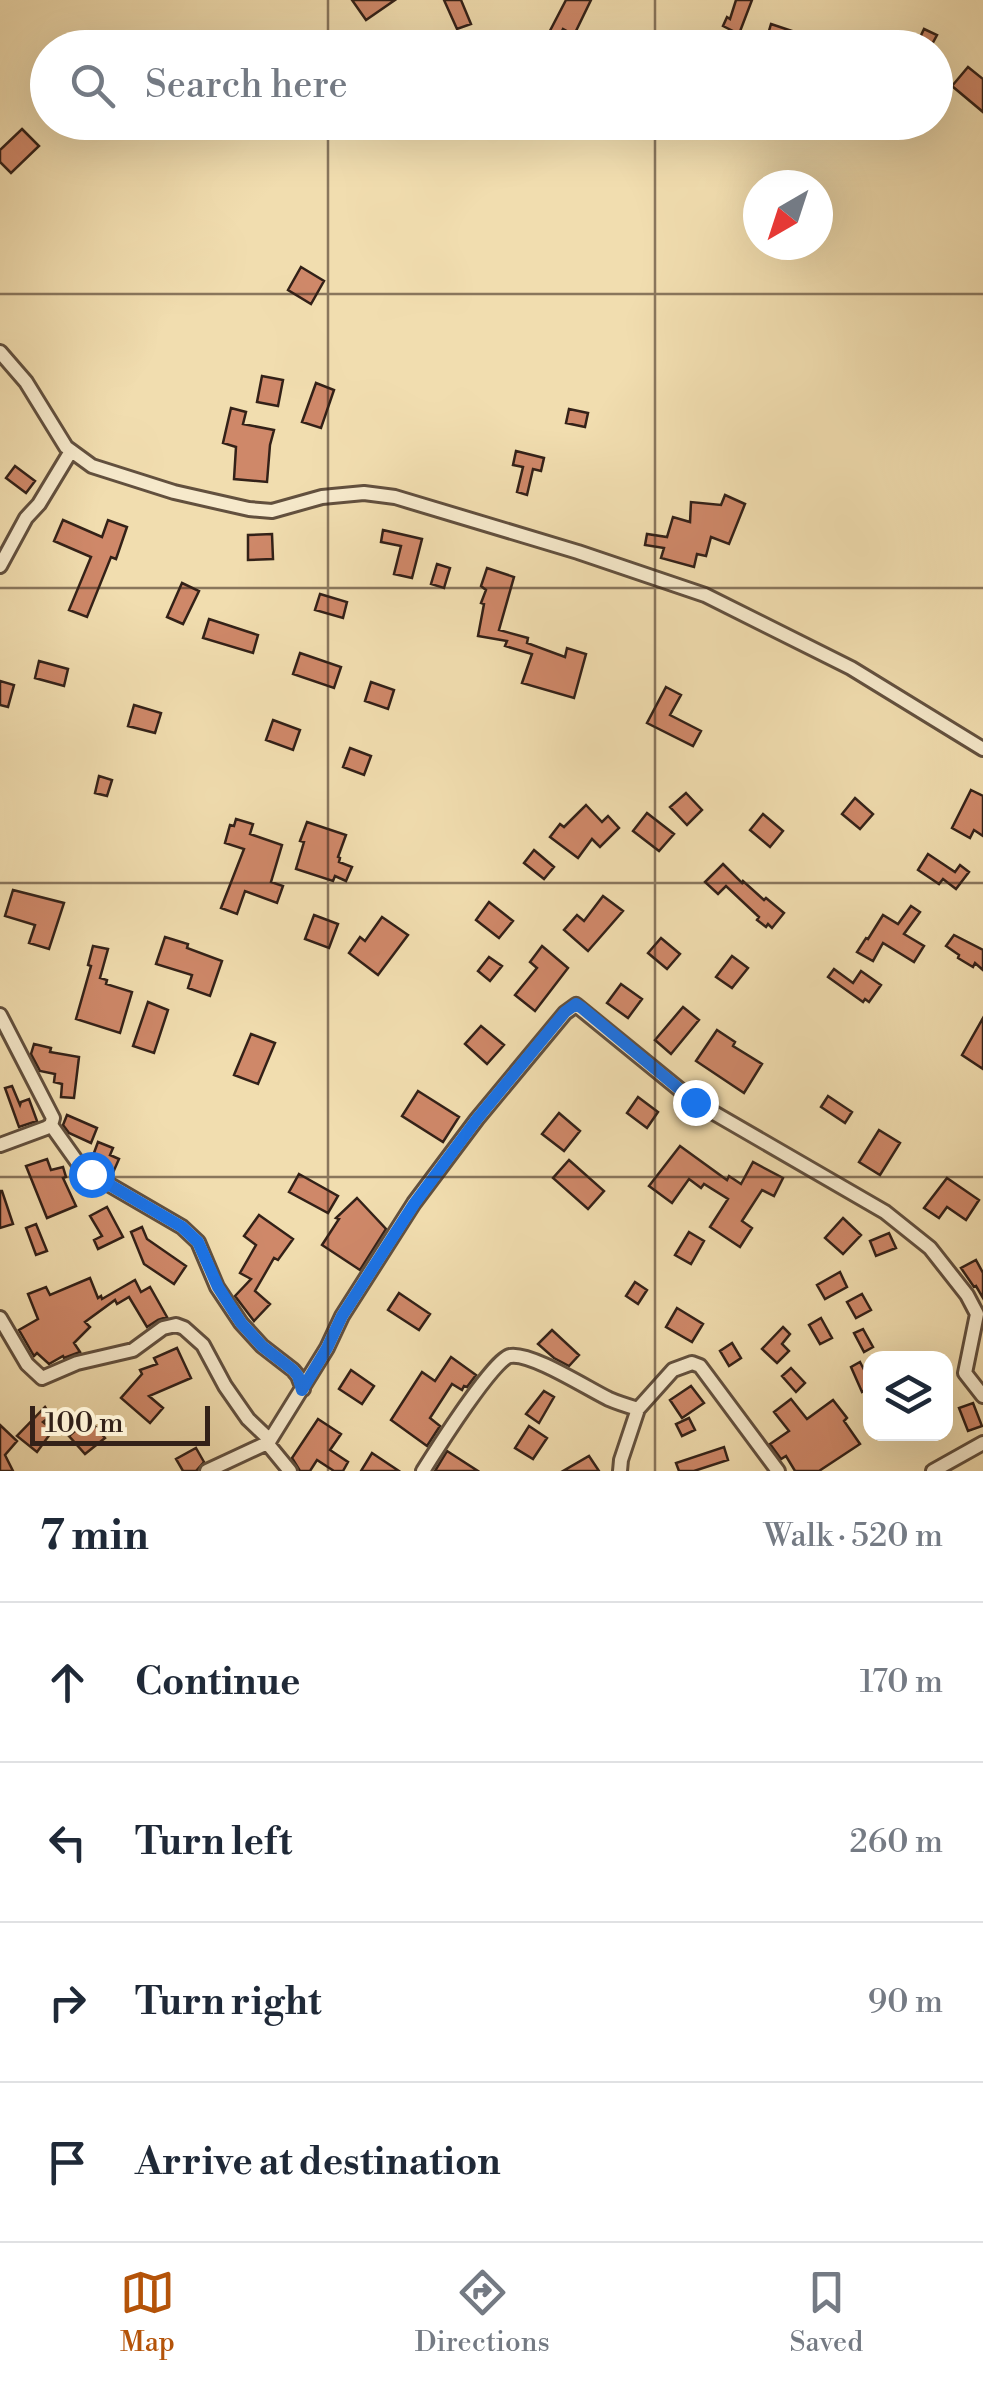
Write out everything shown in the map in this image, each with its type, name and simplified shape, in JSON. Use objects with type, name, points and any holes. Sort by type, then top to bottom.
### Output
[{"type":"street","points":[[0,352],[26,382],[71,451],[92,466],[174,492],[249,509],[272,511],[322,498],[364,494],[395,497],[578,552],[706,596],[851,668],[983,749]]},
{"type":"street","points":[[0,566],[26,518],[71,451]]},
{"type":"street","points":[[207,1471],[268,1441],[414,1204],[477,1119],[565,1012],[576,1004],[695,1102],[885,1212],[930,1248],[977,1314],[964,1373],[983,1396]]},
{"type":"street","points":[[0,1015],[54,1118],[51,1125],[0,1145]]},
{"type":"street","points":[[51,1125],[78,1163],[91,1174],[182,1227],[198,1242],[218,1287],[241,1323],[293,1370],[302,1390]]},
{"type":"street","points":[[0,1318],[16,1349],[42,1378],[77,1363],[133,1350],[163,1328],[184,1328],[203,1346],[248,1419],[290,1471]]},
{"type":"street","points":[[423,1471],[488,1376],[509,1356],[520,1356],[638,1409]]},
{"type":"street","points":[[620,1471],[638,1409],[673,1370],[692,1362],[700,1366],[778,1471]]},
{"type":"street","points":[[933,1471],[983,1443]]},
{"type":"building","points":[[352,0],[395,0],[366,20]]},
{"type":"building","points":[[444,0],[461,0],[471,24],[457,29]]},
{"type":"building","points":[[566,0],[591,0],[576,30],[550,30]]},
{"type":"building","points":[[736,0],[752,0],[741,30],[723,26],[727,17],[730,19]]},
{"type":"building","points":[[968,67],[983,79],[983,112],[953,87]]},
{"type":"building","points":[[22,129],[39,146],[11,173],[0,162],[0,150]]},
{"type":"building","points":[[301,267],[324,281],[311,304],[288,290]]},
{"type":"building","points":[[262,376],[283,380],[278,406],[257,402]]},
{"type":"building","points":[[316,383],[334,390],[321,428],[302,422]]},
{"type":"building","points":[[231,408],[246,412],[243,424],[274,430],[267,482],[234,479],[236,447],[223,443]]},
{"type":"building","points":[[569,409],[588,413],[585,427],[566,423]]},
{"type":"building","points":[[516,451],[544,458],[541,471],[533,469],[527,495],[517,492],[523,467],[513,465]]},
{"type":"building","points":[[15,466],[35,481],[26,493],[6,478]]},
{"type":"building","points":[[725,495],[745,504],[729,544],[711,537],[706,556],[697,554],[694,567],[661,558],[664,548],[645,545],[647,534],[667,537],[673,517],[690,522],[691,502],[721,505]]},
{"type":"building","points":[[63,520],[102,537],[108,520],[127,527],[87,617],[69,610],[91,557],[54,541]]},
{"type":"building","points":[[383,530],[422,539],[412,578],[394,574],[401,546],[381,542]]},
{"type":"building","points":[[272,534],[273,559],[248,560],[248,535]]},
{"type":"building","points":[[437,564],[450,568],[444,588],[431,584]]},
{"type":"building","points":[[487,568],[514,577],[499,630],[528,638],[527,643],[565,657],[567,648],[586,654],[574,698],[522,683],[532,654],[505,646],[507,641],[478,636],[486,590],[481,586]]},
{"type":"building","points":[[182,583],[199,591],[183,624],[167,617]]},
{"type":"building","points":[[320,594],[347,602],[343,618],[315,610]]},
{"type":"building","points":[[209,619],[258,635],[253,653],[203,638]]},
{"type":"building","points":[[300,653],[341,667],[334,688],[293,674]]},
{"type":"building","points":[[39,661],[68,669],[64,686],[35,678]]},
{"type":"building","points":[[0,681],[14,685],[8,707],[0,705]]},
{"type":"building","points":[[371,682],[394,690],[388,709],[365,701]]},
{"type":"building","points":[[666,687],[681,695],[670,715],[701,731],[693,746],[647,723]]},
{"type":"building","points":[[134,705],[161,713],[155,733],[128,726]]},
{"type":"building","points":[[273,720],[300,730],[293,750],[266,740]]},
{"type":"building","points":[[350,748],[371,756],[364,775],[343,767]]},
{"type":"building","points":[[99,776],[112,780],[107,796],[95,793]]},
{"type":"building","points":[[971,790],[983,796],[983,836],[974,830],[970,838],[952,828]]},
{"type":"building","points":[[686,793],[702,810],[687,825],[670,807]]},
{"type":"building","points":[[855,798],[873,814],[860,829],[842,814]]},
{"type":"building","points":[[586,805],[602,822],[608,816],[619,828],[600,847],[592,839],[578,858],[550,837],[560,824],[564,827]]},
{"type":"building","points":[[647,813],[674,834],[659,851],[633,831]]},
{"type":"building","points":[[763,814],[783,831],[770,847],[750,830]]},
{"type":"building","points":[[236,819],[253,824],[250,834],[282,845],[271,882],[283,886],[277,903],[245,891],[237,914],[221,908],[244,849],[225,843]]},
{"type":"building","points":[[307,822],[346,835],[338,857],[339,862],[352,867],[346,881],[335,876],[333,881],[296,869]]},
{"type":"building","points":[[534,850],[554,867],[544,879],[524,863]]},
{"type":"building","points":[[928,854],[955,872],[960,865],[969,872],[956,889],[943,879],[939,884],[918,870]]},
{"type":"building","points":[[723,864],[784,913],[772,928],[757,920],[759,917],[726,886],[718,894],[705,882]]},
{"type":"building","points":[[13,890],[64,903],[49,949],[29,943],[35,925],[5,916]]},
{"type":"building","points":[[603,896],[623,911],[588,951],[564,930],[577,915],[584,921]]},
{"type":"building","points":[[489,902],[513,921],[499,938],[476,920]]},
{"type":"building","points":[[911,906],[920,912],[904,934],[924,946],[914,962],[883,943],[873,961],[857,952],[883,915],[898,924]]},
{"type":"building","points":[[314,915],[338,924],[329,948],[305,939]]},
{"type":"building","points":[[382,917],[408,935],[378,975],[349,953],[360,937],[365,941]]},
{"type":"building","points":[[954,935],[983,950],[983,970],[958,958],[946,946]]},
{"type":"building","points":[[165,937],[222,961],[210,996],[188,988],[192,975],[156,964]]},
{"type":"building","points":[[661,938],[680,954],[667,969],[648,953]]},
{"type":"building","points":[[93,946],[108,949],[100,978],[107,980],[106,984],[132,992],[120,1033],[76,1019]]},
{"type":"building","points":[[542,946],[568,968],[535,1011],[515,995],[537,968],[530,962]]},
{"type":"building","points":[[732,956],[748,968],[732,988],[716,977]]},
{"type":"building","points":[[489,957],[502,966],[490,981],[478,971]]},
{"type":"building","points":[[834,969],[853,983],[861,971],[881,985],[869,1002],[863,1002],[828,977]]},
{"type":"building","points":[[621,984],[642,999],[628,1018],[607,1003]]},
{"type":"building","points":[[148,1002],[168,1010],[154,1053],[133,1046]]},
{"type":"building","points":[[683,1007],[699,1020],[671,1054],[655,1040]]},
{"type":"building","points":[[983,1018],[983,1069],[962,1055]]},
{"type":"building","points":[[481,1026],[504,1045],[487,1064],[465,1044]]},
{"type":"building","points":[[717,1030],[735,1042],[733,1046],[762,1064],[744,1093],[696,1061]]},
{"type":"building","points":[[251,1034],[275,1043],[258,1084],[234,1075]]},
{"type":"building","points":[[34,1044],[51,1048],[50,1052],[79,1057],[74,1098],[61,1097],[62,1084],[54,1082],[55,1074],[40,1071],[31,1054]]},
{"type":"building","points":[[12,1086],[20,1105],[29,1099],[37,1121],[19,1127],[5,1088]]},
{"type":"building","points":[[418,1091],[459,1117],[443,1142],[402,1116]]},
{"type":"building","points":[[828,1096],[852,1112],[845,1123],[821,1107]]},
{"type":"building","points":[[638,1097],[658,1112],[647,1128],[627,1113]]},
{"type":"building","points":[[559,1113],[580,1131],[564,1151],[542,1134]]},
{"type":"building","points":[[67,1115],[97,1128],[91,1143],[69,1133],[63,1125]]},
{"type":"building","points":[[879,1130],[900,1143],[880,1175],[859,1162]]},
{"type":"building","points":[[98,1142],[113,1148],[110,1155],[119,1159],[112,1175],[91,1161]]},
{"type":"building","points":[[680,1146],[727,1180],[729,1176],[741,1184],[753,1162],[783,1178],[774,1196],[762,1190],[742,1221],[752,1228],[740,1247],[710,1227],[728,1199],[689,1179],[672,1203],[649,1186]]},
{"type":"building","points":[[47,1159],[51,1170],[63,1167],[63,1178],[76,1206],[47,1218],[26,1166]]},
{"type":"building","points":[[569,1160],[604,1191],[588,1209],[553,1178]]},
{"type":"building","points":[[299,1174],[338,1196],[328,1213],[289,1192]]},
{"type":"building","points":[[947,1178],[979,1200],[966,1220],[947,1207],[939,1218],[924,1208]]},
{"type":"building","points":[[0,1191],[13,1224],[0,1228]]},
{"type":"building","points":[[357,1198],[386,1229],[360,1270],[322,1245],[339,1219],[336,1218]]},
{"type":"building","points":[[107,1207],[123,1237],[98,1249],[94,1240],[102,1236],[90,1216]]},
{"type":"building","points":[[259,1215],[293,1239],[278,1260],[274,1258],[255,1291],[270,1304],[254,1321],[235,1296],[251,1279],[240,1273],[256,1245],[244,1236]]},
{"type":"building","points":[[843,1218],[861,1235],[843,1254],[825,1238]]},
{"type":"building","points":[[36,1224],[47,1251],[36,1255],[26,1228]]},
{"type":"building","points":[[142,1227],[147,1239],[186,1266],[174,1284],[144,1264],[131,1232]]},
{"type":"building","points":[[689,1232],[704,1241],[691,1264],[675,1255]]},
{"type":"building","points":[[889,1233],[896,1248],[876,1256],[870,1241]]},
{"type":"building","points":[[976,1260],[983,1273],[983,1298],[961,1268]]},
{"type":"building","points":[[840,1272],[847,1287],[825,1299],[817,1285]]},
{"type":"building","points":[[90,1278],[102,1299],[135,1280],[141,1292],[150,1287],[167,1317],[147,1327],[129,1297],[117,1304],[115,1300],[85,1322],[90,1327],[74,1343],[80,1352],[49,1364],[37,1353],[34,1356],[19,1330],[38,1319],[28,1294],[46,1287],[50,1295]]},
{"type":"building","points":[[635,1282],[647,1290],[638,1304],[626,1296]]},
{"type":"building","points":[[399,1293],[430,1314],[419,1330],[388,1310]]},
{"type":"building","points":[[862,1294],[871,1310],[856,1318],[847,1302]]},
{"type":"building","points":[[677,1308],[703,1324],[692,1342],[666,1327]]},
{"type":"building","points":[[821,1318],[832,1338],[820,1344],[809,1325]]},
{"type":"building","points":[[783,1327],[790,1334],[782,1344],[789,1351],[777,1363],[762,1349]]},
{"type":"building","points":[[863,1329],[873,1347],[863,1351],[854,1333]]},
{"type":"building","points":[[552,1330],[579,1355],[569,1366],[538,1344]]},
{"type":"building","points":[[732,1343],[741,1358],[729,1366],[720,1351]]},
{"type":"building","points":[[177,1348],[191,1378],[149,1396],[163,1408],[150,1423],[121,1398],[142,1374],[140,1370],[157,1364],[154,1358]]},
{"type":"building","points":[[451,1357],[476,1375],[462,1390],[452,1384],[430,1418],[440,1426],[427,1446],[391,1420],[422,1372],[435,1381]]},
{"type":"building","points":[[860,1362],[863,1368],[862,1392],[851,1367]]},
{"type":"building","points":[[791,1368],[805,1383],[796,1392],[782,1376]]},
{"type":"building","points":[[351,1370],[374,1386],[362,1404],[339,1389]]},
{"type":"building","points":[[691,1386],[704,1403],[682,1418],[670,1400]]},
{"type":"building","points":[[544,1391],[554,1397],[539,1423],[526,1414]]},
{"type":"building","points":[[791,1399],[807,1419],[833,1400],[860,1444],[819,1471],[795,1471],[786,1456],[781,1459],[770,1444],[789,1431],[774,1412]]},
{"type":"building","points":[[973,1403],[982,1426],[968,1431],[959,1408]]},
{"type":"building","points":[[45,1407],[51,1416],[43,1422],[53,1430],[37,1452],[17,1436]]},
{"type":"building","points":[[689,1418],[695,1430],[682,1436],[676,1424]]},
{"type":"building","points":[[89,1419],[105,1438],[85,1454],[69,1436]]},
{"type":"building","points":[[318,1419],[341,1434],[330,1450],[348,1462],[343,1471],[334,1471],[317,1460],[310,1471],[300,1471],[292,1458]]},
{"type":"building","points":[[0,1425],[17,1441],[5,1455],[13,1471],[0,1471]]},
{"type":"building","points":[[529,1426],[547,1438],[533,1459],[515,1448]]},
{"type":"building","points":[[724,1447],[728,1460],[694,1471],[679,1471],[676,1463]]},
{"type":"building","points":[[196,1448],[204,1462],[196,1471],[183,1471],[176,1459]]},
{"type":"building","points":[[447,1451],[478,1471],[435,1471]]},
{"type":"building","points":[[372,1453],[399,1471],[361,1471]]},
{"type":"building","points":[[589,1456],[599,1471],[563,1471]]},
{"type":"route","points":[[91,1174],[182,1227],[198,1242],[218,1287],[241,1323],[293,1370],[302,1390],[342,1316],[414,1204],[477,1119],[565,1012],[576,1004],[582,1008],[695,1102]]}]
